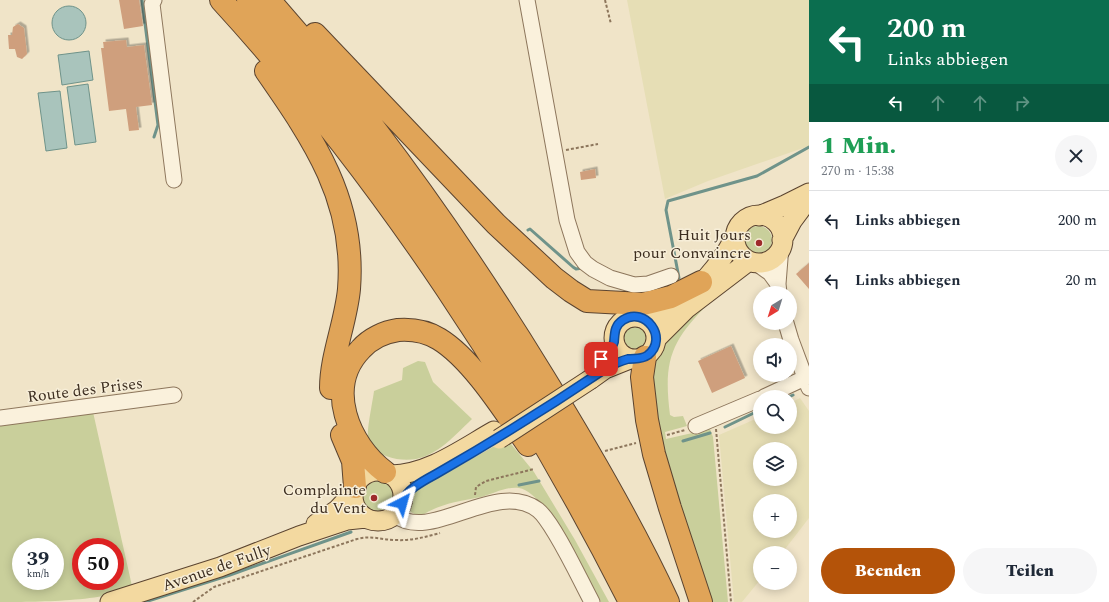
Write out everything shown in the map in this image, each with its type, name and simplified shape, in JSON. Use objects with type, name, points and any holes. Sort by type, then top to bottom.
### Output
[{"type":"highway","points":[[214,0],[251,49],[312,139],[328,171],[341,206],[348,248],[349,289],[333,369],[332,392],[334,411],[353,461],[354,490]]},
{"type":"highway","points":[[222,0],[279,65],[332,131],[445,289],[545,448],[630,602]]},
{"type":"highway","points":[[248,0],[302,64],[367,147],[469,289],[560,436],[605,516],[650,602]]},
{"type":"highway","points":[[269,0],[300,34],[387,146],[442,220],[481,277],[521,339],[591,455],[668,602]]},
{"type":"highway","points":[[282,0],[509,237],[554,278],[587,302],[602,310],[634,318]]},
{"type":"highway","points":[[587,302],[643,304],[671,297],[701,282]]},
{"type":"highway","points":[[388,474],[366,456],[351,429],[343,399],[344,379],[352,359],[372,339],[393,331],[404,330],[421,332],[438,338],[456,353],[488,391],[559,492],[626,602]]},
{"type":"highway","points":[[644,352],[642,377],[647,420],[654,454],[701,602]]},
{"type":"main road","points":[[644,352],[620,354],[614,342],[615,330],[621,322],[670,308],[701,282],[723,260],[742,223],[751,217],[758,216],[781,207],[809,193]]},
{"type":"main road","points":[[403,498],[427,480],[588,375],[644,352],[686,309],[752,262],[764,262],[772,259],[778,253],[788,228],[809,198]]},
{"type":"main road","points":[[758,216],[769,218],[775,223],[781,232],[782,243]]},
{"type":"main road","points":[[735,237],[738,251],[752,262]]},
{"type":"main road","points":[[634,318],[653,326],[644,352]]},
{"type":"main road","points":[[588,375],[614,342]]},
{"type":"main road","points":[[388,474],[401,485],[403,498],[401,508],[395,515],[383,521],[374,521],[366,518],[356,507],[354,490],[359,481],[367,474],[374,472],[409,474],[426,468],[496,435]]},
{"type":"main road","name":"Avenue de Fully","points":[[299,536],[337,510],[354,490]]},
{"type":"main road","name":"Avenue de Fully","points":[[110,602],[220,567],[299,536],[347,520],[366,518]]},
{"type":"street","points":[[154,0],[152,4],[174,180]]},
{"type":"street","points":[[527,0],[572,239],[577,252],[585,263],[610,278],[634,285],[648,284],[671,276]]},
{"type":"street","points":[[778,286],[782,243]]},
{"type":"street","points":[[752,262],[765,268],[777,286]]},
{"type":"street","points":[[783,390],[807,381],[789,330]]},
{"type":"street","name":"Route des Prises","points":[[0,418],[174,395]]},
{"type":"street","points":[[696,426],[753,402]]},
{"type":"street","points":[[395,515],[405,521],[419,522],[442,518],[498,502],[513,501],[526,503],[539,511],[550,526],[592,602]]},
{"type":"path","points":[[605,0],[611,24]]},
{"type":"path","points":[[555,152],[598,144]]},
{"type":"path","points":[[716,418],[731,602]]},
{"type":"path","points":[[666,435],[696,426]]},
{"type":"path","points":[[601,452],[639,442]]},
{"type":"path","points":[[474,508],[476,487],[486,481],[534,469]]},
{"type":"path","points":[[193,602],[214,587],[357,539],[370,537],[396,540],[421,538],[445,531]]},
{"type":"shaded area","points":[[627,0],[809,0],[809,146],[708,181],[665,199]]},
{"type":"shaded area","points":[[800,398],[809,411],[809,518],[797,534],[797,494],[753,494],[753,538],[794,538],[787,546],[753,546],[753,589],[742,602],[734,602],[719,435],[753,420],[753,434],[797,434],[797,400]]},
{"type":"green space","points":[[758,226],[768,230],[772,240],[768,250],[758,254],[748,250],[744,240],[748,230]]},
{"type":"green space","points":[[710,302],[686,328],[678,340],[669,365],[668,396],[670,415],[674,417],[683,416],[687,426],[665,432],[666,439],[710,429],[713,437],[728,602],[709,602],[672,488],[650,394],[654,360],[662,351],[669,333]]},
{"type":"green space","points":[[635,325],[644,329],[648,338],[644,347],[635,351],[626,347],[622,338],[626,329]]},
{"type":"green space","points":[[418,361],[425,362],[433,382],[472,419],[444,445],[424,457],[412,460],[386,456],[375,448],[368,436],[374,391],[402,380],[403,368]]},
{"type":"green space","points":[[93,412],[121,538],[72,538],[72,590],[124,590],[108,595],[70,600],[0,602],[0,423]]},
{"type":"green space","points":[[507,439],[534,472],[575,540],[609,602],[601,602],[565,537],[553,519],[530,493],[519,488],[505,489],[481,497],[450,504],[421,516],[414,514],[408,508],[407,505],[410,497],[418,489]]},
{"type":"green space","points":[[378,478],[391,484],[397,497],[391,510],[378,516],[365,510],[359,497],[365,484]]},
{"type":"green space","points":[[124,550],[132,586],[124,590]]},
{"type":"water","points":[[72,6],[81,11],[85,16],[85,30],[81,35],[76,39],[66,40],[62,39],[53,30],[52,20],[53,16],[62,7]]},
{"type":"water","points":[[89,51],[93,80],[62,85],[58,55]]},
{"type":"water","points":[[88,84],[96,142],[75,145],[67,87]]},
{"type":"water","points":[[60,91],[67,148],[46,151],[38,93]]},
{"type":"building","points":[[119,0],[139,0],[143,26],[124,29]]},
{"type":"building","points":[[18,24],[24,28],[27,54],[22,59],[17,57],[15,49],[9,49],[8,35],[12,35],[13,27]]},
{"type":"building","points":[[126,40],[127,47],[144,45],[152,105],[136,107],[139,130],[129,131],[126,109],[109,111],[101,48],[104,48],[103,42]]},
{"type":"building","points":[[595,169],[596,178],[581,180],[580,172]]},
{"type":"building","points":[[809,263],[809,289],[796,274]]},
{"type":"building","points":[[731,346],[745,378],[712,393],[698,361]]},
{"type":"waterway","points":[[142,0],[158,125],[154,137]]},
{"type":"waterway","points":[[675,280],[679,278],[666,210],[668,201],[757,176],[809,147]]},
{"type":"waterway","points":[[528,230],[530,229],[573,267],[576,269],[583,268]]},
{"type":"waterway","points":[[725,427],[753,413]]},
{"type":"waterway","points":[[683,441],[710,433]]},
{"type":"waterway","points":[[519,485],[539,481]]},
{"type":"waterway","points":[[145,602],[230,575],[351,532]]},
{"type":"place","name":"Huit Jours pour Convaincre","points":[[759,243]]},
{"type":"place","name":"Complainte du Vent","points":[[374,498]]},
{"type":"route","points":[[402,503],[406,494],[422,483],[524,423],[605,369],[620,362],[630,359],[639,359],[648,355],[652,351],[656,342],[654,328],[649,322],[642,318],[629,317],[618,324],[613,336],[614,342],[601,359]]}]
